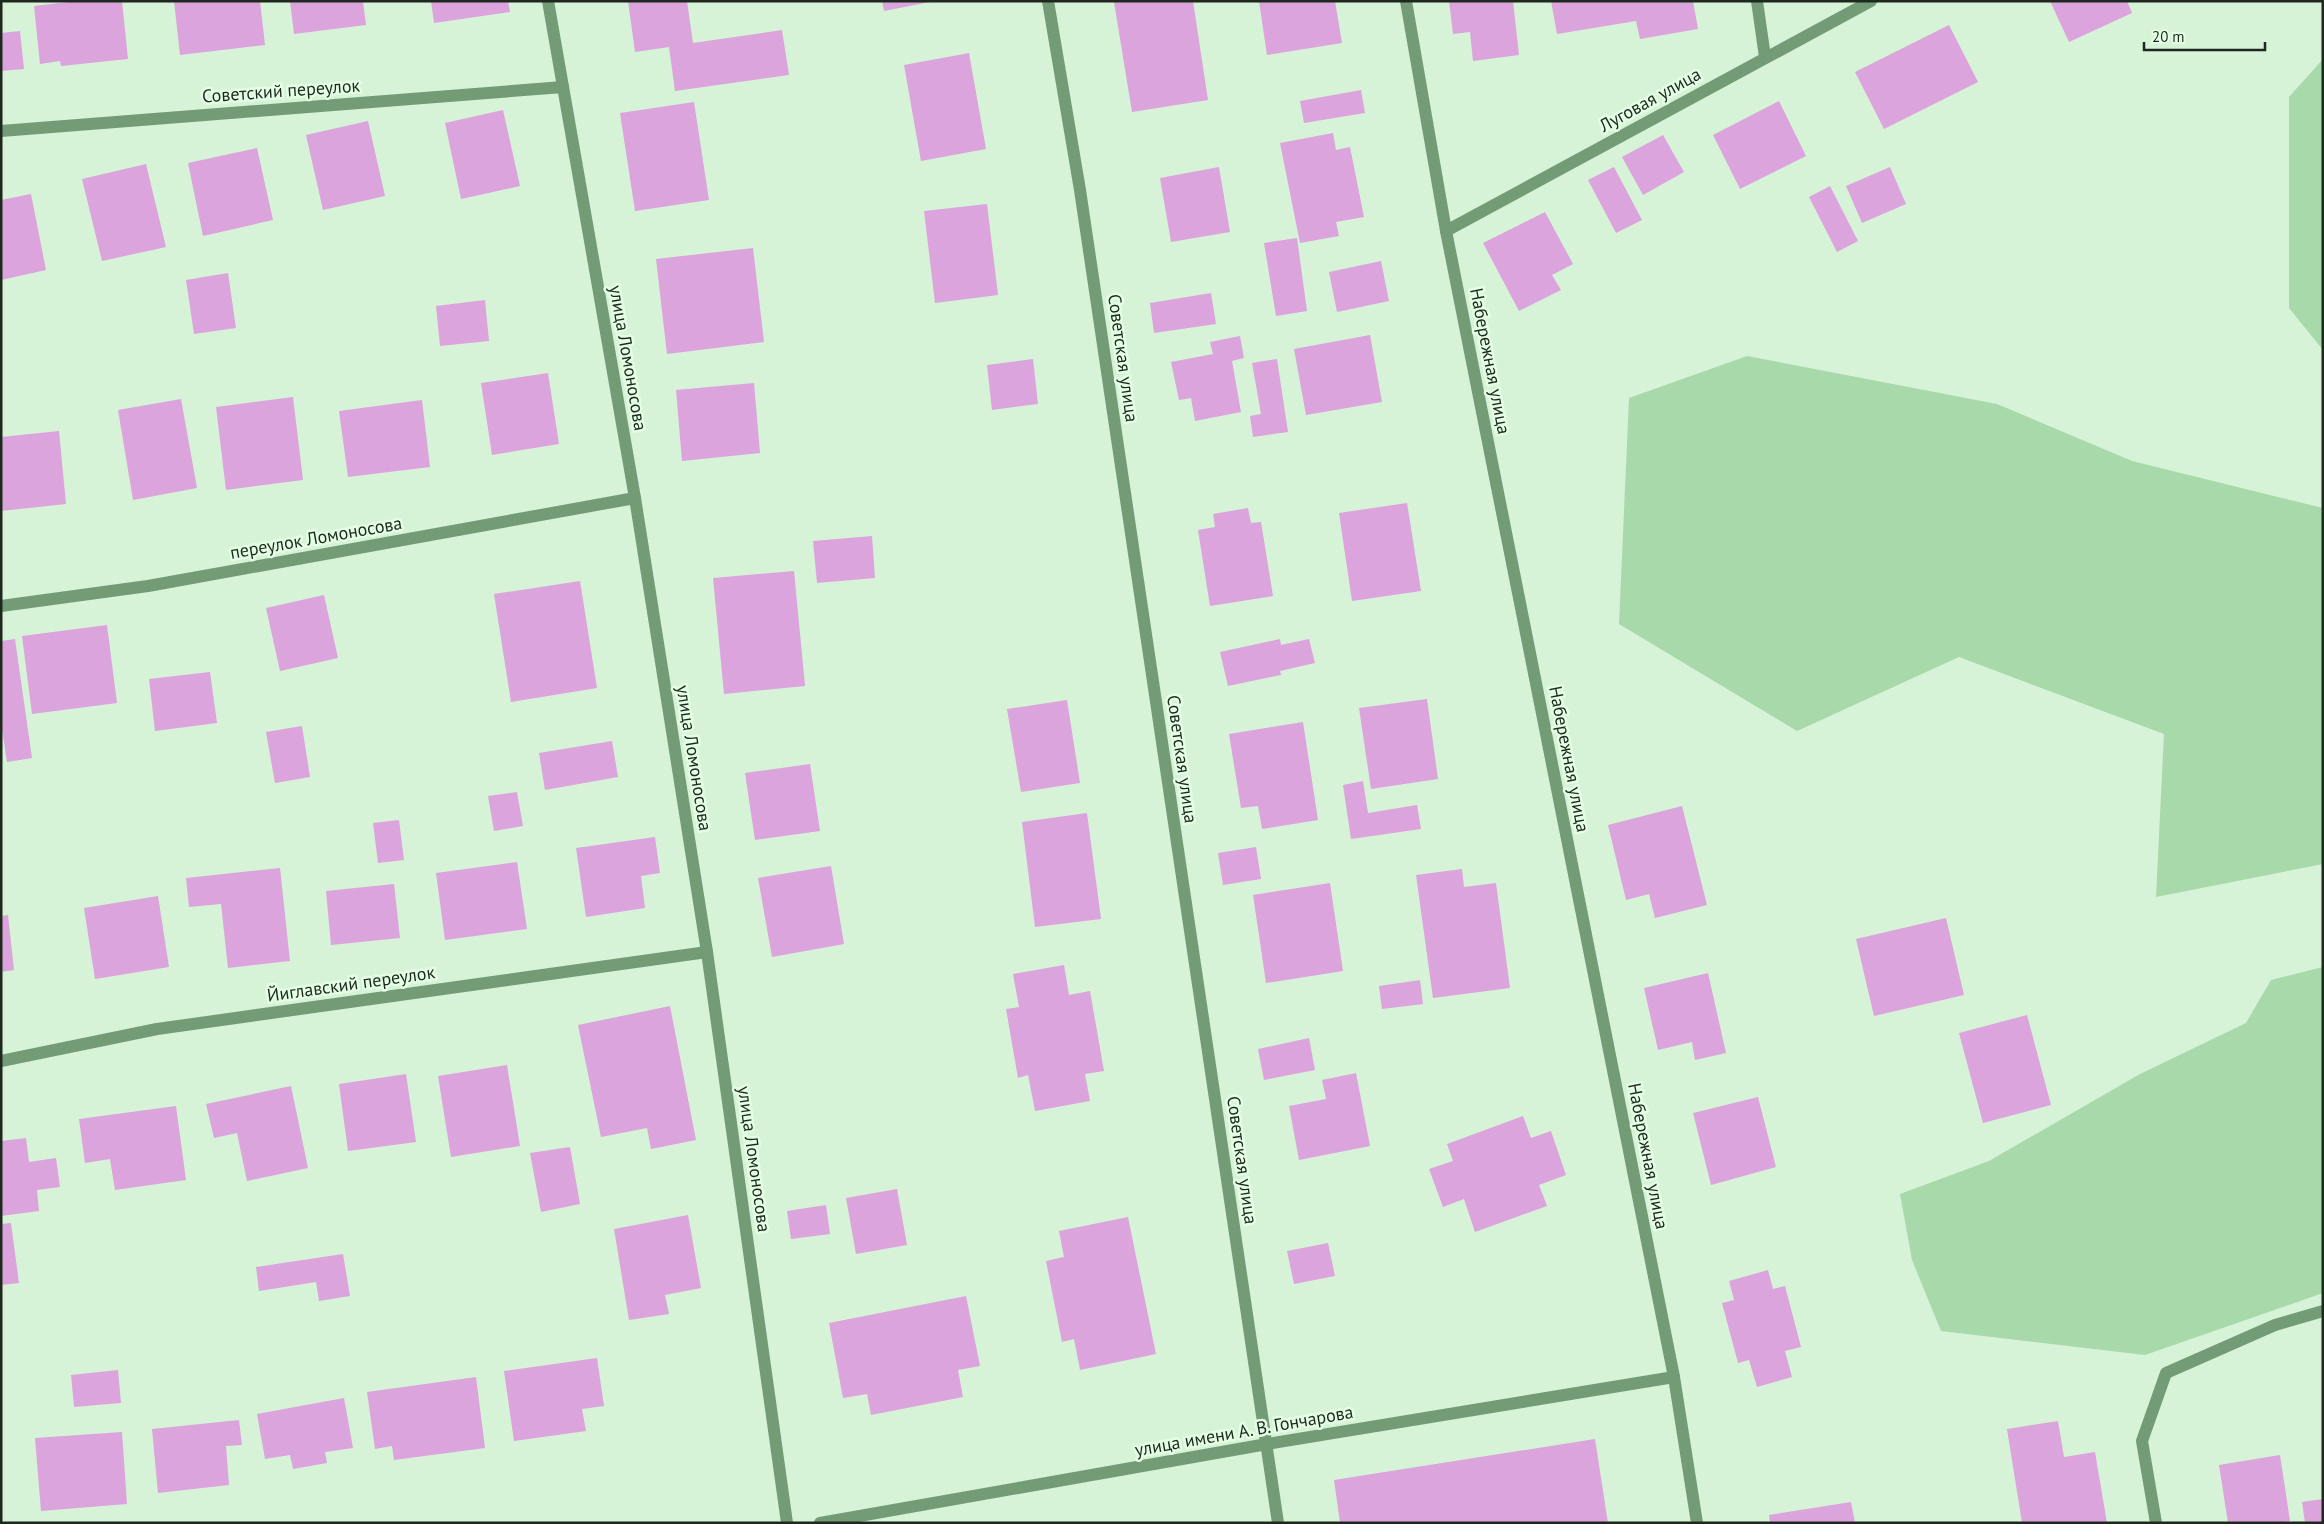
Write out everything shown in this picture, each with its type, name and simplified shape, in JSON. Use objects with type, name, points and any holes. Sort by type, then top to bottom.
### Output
[{"type":"street","name":"улица Ломоносова","points":[[548,1],[635,498],[707,952],[787,1523]]},
{"type":"street","name":"Советская улица","points":[[1048,1],[1085,220],[1278,1523]]},
{"type":"street","name":"Набережная улица","points":[[1406,1],[1446,231],[1674,1377],[1697,1523]]},
{"type":"street","points":[[1757,1],[1766,58]]},
{"type":"street","name":"Луговая улица","points":[[1446,231],[1871,1]]},
{"type":"street","name":"Советский переулок","points":[[1,131],[563,87]]},
{"type":"street","name":"переулок Ломоносова","points":[[1,606],[148,586],[635,498]]},
{"type":"street","name":"Йиглавский переулок","points":[[1,1061],[157,1029],[707,952]]},
{"type":"street","points":[[2156,1523],[2142,1441],[2166,1373],[2275,1325],[2323,1311]]},
{"type":"street","name":"улица имени А. В. Гончарова","points":[[820,1523],[1266,1444],[1674,1377]]},
{"type":"green space","points":[[2323,59],[2323,350],[2289,308],[2289,97]]},
{"type":"green space","points":[[1747,356],[1997,404],[2132,461],[2323,508],[2323,864],[2156,897],[2164,734],[1959,657],[1797,731],[1619,624],[1629,398]]},
{"type":"green space","points":[[2323,967],[2323,1293],[2145,1355],[1941,1331],[1912,1260],[1900,1194],[1989,1161],[2140,1074],[2246,1023],[2271,980]]},
{"type":"building","points":[[77,1],[122,1],[128,59],[61,66],[60,61],[40,64],[34,6]]},
{"type":"building","points":[[174,1],[260,1],[265,45],[180,55]]},
{"type":"building","points":[[290,1],[363,1],[366,25],[294,34]]},
{"type":"building","points":[[431,1],[508,1],[510,12],[434,23]]},
{"type":"building","points":[[628,1],[687,1],[693,43],[782,30],[789,75],[675,91],[669,47],[635,52]]},
{"type":"building","points":[[882,1],[930,1],[930,2],[884,11]]},
{"type":"building","points":[[1193,1],[1208,100],[1132,112],[1114,2]]},
{"type":"building","points":[[1259,1],[1335,1],[1342,43],[1267,55]]},
{"type":"building","points":[[1449,1],[1513,1],[1519,55],[1473,61],[1470,32],[1453,34]]},
{"type":"building","points":[[1551,1],[1693,1],[1698,29],[1640,39],[1636,21],[1557,34]]},
{"type":"building","points":[[2050,1],[2127,1],[2132,13],[2069,42]]},
{"type":"building","points":[[1949,25],[1978,82],[1884,129],[1855,72]]},
{"type":"building","points":[[20,31],[24,69],[1,71],[1,33]]},
{"type":"building","points":[[969,53],[986,149],[921,161],[904,65]]},
{"type":"building","points":[[1361,90],[1365,113],[1304,123],[1300,101]]},
{"type":"building","points":[[1779,101],[1806,156],[1740,189],[1713,135]]},
{"type":"building","points":[[694,102],[709,200],[635,211],[620,113]]},
{"type":"building","points":[[503,110],[520,186],[461,199],[445,123]]},
{"type":"building","points":[[368,121],[385,196],[323,210],[306,135]]},
{"type":"building","points":[[1333,133],[1336,150],[1350,147],[1364,217],[1336,222],[1339,236],[1300,243],[1280,143]]},
{"type":"building","points":[[1663,135],[1684,172],[1643,195],[1622,157]]},
{"type":"building","points":[[257,148],[273,220],[203,236],[188,163]]},
{"type":"building","points":[[146,164],[166,247],[102,261],[82,179]]},
{"type":"building","points":[[1219,167],[1230,232],[1171,242],[1160,178]]},
{"type":"building","points":[[1614,167],[1642,220],[1616,233],[1588,180]]},
{"type":"building","points":[[1890,167],[1906,204],[1862,223],[1846,186]]},
{"type":"building","points":[[1830,186],[1858,241],[1837,252],[1809,197]]},
{"type":"building","points":[[31,194],[46,270],[1,280],[1,200]]},
{"type":"building","points":[[987,204],[998,295],[935,303],[924,211]]},
{"type":"building","points":[[1545,212],[1573,264],[1552,275],[1561,290],[1519,311],[1483,243]]},
{"type":"building","points":[[1297,238],[1307,311],[1276,316],[1264,243]]},
{"type":"building","points":[[753,248],[764,342],[667,354],[656,259]]},
{"type":"building","points":[[1381,261],[1389,301],[1337,312],[1329,272]]},
{"type":"building","points":[[228,273],[236,328],[194,334],[186,280]]},
{"type":"building","points":[[1211,293],[1216,324],[1154,333],[1150,303]]},
{"type":"building","points":[[485,300],[489,341],[440,346],[436,306]]},
{"type":"building","points":[[1370,335],[1382,402],[1306,415],[1294,349]]},
{"type":"building","points":[[1240,336],[1244,358],[1232,361],[1241,412],[1195,421],[1191,398],[1179,400],[1171,362],[1213,354],[1210,342]]},
{"type":"building","points":[[1033,359],[1038,404],[992,410],[987,365]]},
{"type":"building","points":[[1277,359],[1288,432],[1253,437],[1250,416],[1261,414],[1252,363]]},
{"type":"building","points":[[548,373],[559,444],[492,455],[481,383]]},
{"type":"building","points":[[754,383],[760,453],[682,461],[676,390]]},
{"type":"building","points":[[293,397],[303,480],[226,490],[216,407]]},
{"type":"building","points":[[181,399],[197,488],[133,500],[118,410]]},
{"type":"building","points":[[422,400],[430,467],[348,477],[339,411]]},
{"type":"building","points":[[59,431],[66,504],[1,511],[1,437]]},
{"type":"building","points":[[1407,503],[1421,591],[1352,601],[1339,513]]},
{"type":"building","points":[[1248,508],[1251,523],[1261,522],[1273,596],[1210,606],[1198,530],[1215,527],[1213,514]]},
{"type":"building","points":[[872,536],[875,578],[817,583],[813,541]]},
{"type":"building","points":[[794,571],[805,686],[724,694],[713,578]]},
{"type":"building","points":[[580,581],[597,688],[511,702],[494,594]]},
{"type":"building","points":[[324,595],[338,658],[280,671],[266,608]]},
{"type":"building","points":[[107,625],[117,703],[32,714],[22,636]]},
{"type":"building","points":[[15,639],[32,758],[7,762],[1,723],[1,641]]},
{"type":"building","points":[[1280,639],[1281,645],[1309,639],[1315,663],[1280,671],[1281,675],[1228,686],[1220,652]]},
{"type":"building","points":[[210,672],[217,723],[155,731],[149,679]]},
{"type":"building","points":[[1427,699],[1438,779],[1371,789],[1359,708]]},
{"type":"building","points":[[1067,700],[1080,783],[1021,792],[1007,709]]},
{"type":"building","points":[[1303,722],[1318,820],[1262,829],[1258,806],[1241,808],[1229,734]]},
{"type":"building","points":[[302,726],[310,777],[275,783],[266,732]]},
{"type":"building","points":[[612,741],[618,777],[545,790],[539,753]]},
{"type":"building","points":[[810,764],[820,831],[755,840],[745,773]]},
{"type":"building","points":[[1363,781],[1368,813],[1417,805],[1421,829],[1351,839],[1343,785]]},
{"type":"building","points":[[517,792],[523,826],[494,831],[488,796]]},
{"type":"building","points":[[1682,806],[1707,905],[1655,918],[1649,894],[1626,900],[1608,825]]},
{"type":"building","points":[[1087,813],[1101,919],[1035,927],[1022,822]]},
{"type":"building","points":[[399,820],[404,860],[378,863],[373,823]]},
{"type":"building","points":[[655,837],[660,873],[641,876],[645,908],[586,917],[576,848]]},
{"type":"building","points":[[1256,847],[1261,879],[1223,885],[1218,853]]},
{"type":"building","points":[[517,862],[527,929],[445,940],[436,873]]},
{"type":"building","points":[[831,866],[844,944],[772,957],[758,878]]},
{"type":"building","points":[[280,868],[290,961],[228,968],[221,904],[189,907],[186,878]]},
{"type":"building","points":[[1462,869],[1464,887],[1496,883],[1510,988],[1433,998],[1416,875]]},
{"type":"building","points":[[1330,883],[1343,971],[1266,983],[1253,895]]},
{"type":"building","points":[[394,884],[400,938],[331,945],[326,891]]},
{"type":"building","points":[[158,896],[169,967],[95,979],[84,908]]},
{"type":"building","points":[[8,915],[14,970],[1,972],[1,916]]},
{"type":"building","points":[[1946,918],[1964,995],[1874,1016],[1856,939]]},
{"type":"building","points":[[1064,965],[1069,995],[1090,991],[1104,1071],[1085,1074],[1090,1101],[1035,1111],[1028,1075],[1018,1078],[1006,1009],[1019,1007],[1013,974]]},
{"type":"building","points":[[1708,973],[1726,1053],[1695,1060],[1692,1042],[1658,1050],[1644,988]]},
{"type":"building","points":[[1420,980],[1423,1004],[1382,1009],[1379,986]]},
{"type":"building","points":[[670,1006],[696,1140],[651,1149],[647,1128],[601,1137],[578,1025]]},
{"type":"building","points":[[2027,1015],[2051,1105],[1983,1123],[1959,1033]]},
{"type":"building","points":[[1309,1038],[1315,1070],[1264,1080],[1258,1049]]},
{"type":"building","points":[[507,1065],[520,1146],[451,1157],[438,1076]]},
{"type":"building","points":[[1356,1073],[1370,1146],[1299,1160],[1289,1106],[1326,1099],[1322,1080]]},
{"type":"building","points":[[406,1074],[416,1142],[348,1151],[339,1084]]},
{"type":"building","points":[[291,1086],[308,1168],[247,1181],[237,1133],[214,1138],[206,1104]]},
{"type":"building","points":[[1758,1097],[1776,1167],[1711,1185],[1693,1113]]},
{"type":"building","points":[[176,1106],[186,1180],[115,1190],[110,1159],[85,1163],[79,1119]]},
{"type":"building","points":[[1523,1116],[1531,1138],[1551,1131],[1566,1175],[1539,1185],[1547,1206],[1475,1232],[1464,1199],[1443,1207],[1429,1169],[1453,1161],[1447,1144]]},
{"type":"building","points":[[26,1138],[29,1162],[56,1158],[60,1187],[37,1190],[39,1211],[1,1216],[1,1141]]},
{"type":"building","points":[[570,1147],[580,1204],[541,1212],[530,1153]]},
{"type":"building","points":[[897,1189],[907,1245],[856,1254],[846,1198]]},
{"type":"building","points":[[826,1205],[830,1234],[791,1239],[787,1211]]},
{"type":"building","points":[[688,1215],[701,1288],[665,1295],[669,1314],[629,1320],[614,1229]]},
{"type":"building","points":[[1128,1217],[1156,1354],[1080,1370],[1074,1339],[1062,1342],[1046,1261],[1064,1257],[1059,1231]]},
{"type":"building","points":[[11,1223],[19,1283],[1,1285],[1,1224]]},
{"type":"building","points":[[1328,1243],[1335,1276],[1294,1284],[1287,1251]]},
{"type":"building","points":[[343,1254],[350,1296],[319,1301],[316,1282],[259,1291],[256,1267]]},
{"type":"building","points":[[1768,1270],[1773,1289],[1785,1286],[1801,1347],[1785,1351],[1792,1377],[1757,1387],[1749,1360],[1738,1363],[1722,1303],[1734,1300],[1729,1281]]},
{"type":"building","points":[[966,1296],[980,1366],[958,1370],[963,1397],[871,1415],[867,1394],[843,1398],[829,1323]]},
{"type":"building","points":[[597,1358],[604,1406],[582,1409],[586,1431],[514,1441],[504,1371]]},
{"type":"building","points":[[118,1370],[121,1403],[74,1407],[71,1375]]},
{"type":"building","points":[[476,1377],[485,1448],[394,1460],[392,1446],[375,1449],[367,1392]]},
{"type":"building","points":[[344,1398],[353,1448],[325,1452],[327,1463],[293,1469],[290,1455],[265,1459],[257,1414]]},
{"type":"building","points":[[239,1420],[242,1445],[226,1446],[229,1485],[158,1493],[152,1429]]},
{"type":"building","points":[[2058,1421],[2064,1457],[2095,1452],[2107,1523],[2022,1523],[2007,1429]]},
{"type":"building","points":[[122,1432],[127,1504],[41,1511],[35,1438]]},
{"type":"building","points":[[1595,1439],[1608,1523],[1340,1523],[1334,1480]]},
{"type":"building","points":[[2280,1455],[2290,1521],[2276,1523],[2228,1523],[2219,1465]]},
{"type":"building","points":[[2323,1499],[2323,1523],[2305,1523],[2302,1502]]},
{"type":"building","points":[[1851,1502],[1855,1523],[1770,1523],[1769,1515]]}]
